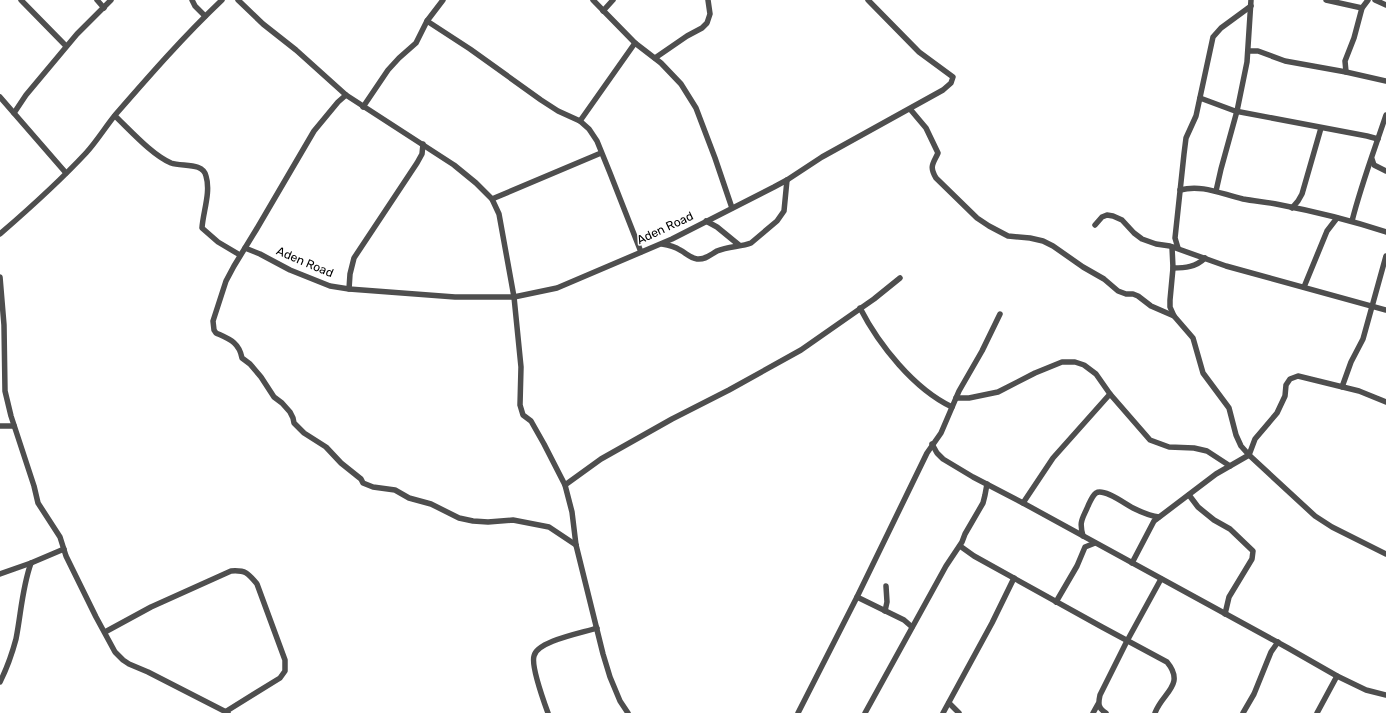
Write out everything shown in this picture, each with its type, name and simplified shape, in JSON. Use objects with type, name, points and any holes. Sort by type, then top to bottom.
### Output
[{"type":"street","points":[[21,0],[66,46]]},
{"type":"street","points":[[97,0],[104,8]]},
{"type":"street","points":[[14,113],[66,46],[111,0]]},
{"type":"street","points":[[192,0],[195,6],[205,16]]},
{"type":"street","points":[[0,234],[38,202],[87,152],[115,116],[171,52],[222,0]]},
{"type":"street","points":[[238,0],[263,24],[296,50],[346,95],[454,165],[476,183],[492,199],[499,214],[514,297],[521,367],[520,405],[523,414],[531,421],[565,485],[572,512],[576,545],[610,677],[620,701],[628,713]]},
{"type":"street","points":[[363,107],[388,70],[416,43],[427,22],[443,0]]},
{"type":"street","points":[[593,0],[635,43],[661,63],[681,84],[696,108],[732,208]]},
{"type":"street","points":[[603,11],[613,0]]},
{"type":"street","points":[[655,58],[687,36],[702,28],[707,23],[710,14],[708,0]]},
{"type":"street","name":"Aden Road","points":[[245,248],[290,270],[330,286],[349,289],[455,297],[514,297],[557,288],[660,244],[787,180],[809,165],[943,90],[951,83],[953,77],[919,52],[868,0]]},
{"type":"street","points":[[1326,0],[1362,8]]},
{"type":"street","points":[[1346,72],[1345,61],[1354,38],[1362,8],[1368,0]]},
{"type":"street","points":[[1375,0],[1386,5]]},
{"type":"street","points":[[1216,191],[1237,111],[1248,51],[1251,3]]},
{"type":"street","points":[[1251,3],[1221,28],[1214,37],[1196,116],[1186,138],[1175,238],[1170,307],[1174,316],[1193,338],[1203,373],[1229,408],[1236,435],[1241,446],[1315,516],[1332,527],[1386,554]]},
{"type":"street","points":[[427,22],[470,49],[558,111],[580,121],[589,129],[597,141],[640,252]]},
{"type":"street","points":[[580,121],[635,43]]},
{"type":"street","points":[[1248,51],[1258,51],[1285,61],[1386,81]]},
{"type":"street","points":[[346,95],[338,102],[314,131],[240,255],[220,297],[213,321],[214,330],[216,333],[236,344],[242,358],[261,376],[274,397],[285,407],[293,418],[294,423],[304,433],[326,447],[341,463],[368,486],[396,490],[409,498],[431,504],[459,518],[473,521],[501,522],[513,520],[549,527],[576,545]]},
{"type":"street","points":[[0,97],[66,173]]},
{"type":"street","points":[[1200,98],[1237,111],[1367,136],[1378,140]]},
{"type":"street","points":[[910,109],[926,128],[938,153],[932,167],[932,171],[936,178],[977,218],[1008,236],[1030,238],[1053,246],[1083,267],[1104,279],[1118,291],[1138,296],[1151,306],[1174,316]]},
{"type":"street","points":[[1352,222],[1363,182],[1386,115]]},
{"type":"street","points":[[115,116],[158,155],[179,165],[195,166],[204,172],[207,177],[207,191],[202,228],[218,242],[240,255]]},
{"type":"street","points":[[1292,208],[1302,194],[1321,128]]},
{"type":"street","points":[[349,289],[350,274],[354,258],[417,163],[422,154],[423,144]]},
{"type":"street","points":[[492,199],[601,153]]},
{"type":"street","points":[[1372,159],[1374,165],[1386,171]]},
{"type":"street","points":[[660,244],[670,245],[696,259],[707,257],[718,251],[739,245],[746,245],[755,240],[777,221],[784,211],[787,180]]},
{"type":"street","points":[[1180,190],[1194,188],[1216,191],[1241,199],[1336,218],[1386,232]]},
{"type":"street","points":[[1095,225],[1102,217],[1107,215],[1113,216],[1122,220],[1142,239],[1156,244],[1175,248],[1226,266],[1386,310]]},
{"type":"street","points":[[1304,287],[1327,231],[1336,218]]},
{"type":"street","points":[[706,221],[720,229],[739,245]]},
{"type":"street","points":[[1342,387],[1351,362],[1363,339],[1386,256]]},
{"type":"street","points":[[1173,268],[1195,266],[1205,258]]},
{"type":"street","points":[[0,277],[4,324],[4,391],[14,426],[34,486],[38,503],[60,537],[89,603],[115,652],[129,664],[148,672],[226,712],[280,678],[285,671],[285,660],[257,584],[249,574],[240,570],[231,571],[151,607],[105,632]]},
{"type":"street","points":[[565,485],[601,459],[678,415],[736,386],[801,350],[900,278]]},
{"type":"street","points":[[860,308],[884,349],[902,368],[928,391],[945,404],[952,407]]},
{"type":"street","points":[[798,713],[857,597],[918,471],[932,444],[941,433],[956,398],[982,351],[1000,314]]},
{"type":"street","points":[[956,398],[969,398],[998,392],[1035,373],[1062,362],[1075,362],[1084,365],[1096,374],[1110,394],[1150,440],[1169,447],[1194,448],[1207,451],[1230,466]]},
{"type":"street","points":[[1132,563],[1154,521],[1216,474],[1249,455],[1256,439],[1277,412],[1285,396],[1286,385],[1290,379],[1298,376],[1359,391],[1386,402]]},
{"type":"street","points":[[1022,503],[1053,458],[1110,394]]},
{"type":"street","points":[[0,426],[14,426]]},
{"type":"street","points":[[932,444],[937,453],[955,467],[1278,642],[1337,676],[1366,690],[1386,695]]},
{"type":"street","points":[[865,713],[946,566],[960,546],[983,503],[987,484]]},
{"type":"street","points":[[1083,536],[1080,524],[1091,499],[1096,493],[1101,492],[1109,495],[1133,508],[1159,517]]},
{"type":"street","points":[[1189,495],[1198,507],[1214,520],[1230,529],[1253,551],[1252,559],[1229,598],[1225,614]]},
{"type":"street","points":[[1056,602],[1085,547],[1095,542]]},
{"type":"street","points":[[960,546],[974,556],[1056,602],[1167,662],[1173,669],[1173,686],[1158,705],[1155,713]]},
{"type":"street","points":[[0,574],[64,549]]},
{"type":"street","points":[[0,682],[11,656],[16,638],[24,588],[31,563]]},
{"type":"street","points":[[943,713],[992,623],[1014,578]]},
{"type":"street","points":[[1093,713],[1098,704],[1100,695],[1127,641],[1161,579]]},
{"type":"street","points":[[885,611],[887,602],[886,586]]},
{"type":"street","points":[[857,597],[904,620],[912,627]]},
{"type":"street","points":[[548,713],[535,672],[533,661],[535,652],[546,643],[597,628]]},
{"type":"street","points":[[1243,713],[1254,694],[1271,652],[1278,642]]},
{"type":"street","points":[[1317,713],[1337,676]]},
{"type":"street","points":[[949,703],[959,713]]},
{"type":"street","points":[[1098,704],[1106,713]]}]
